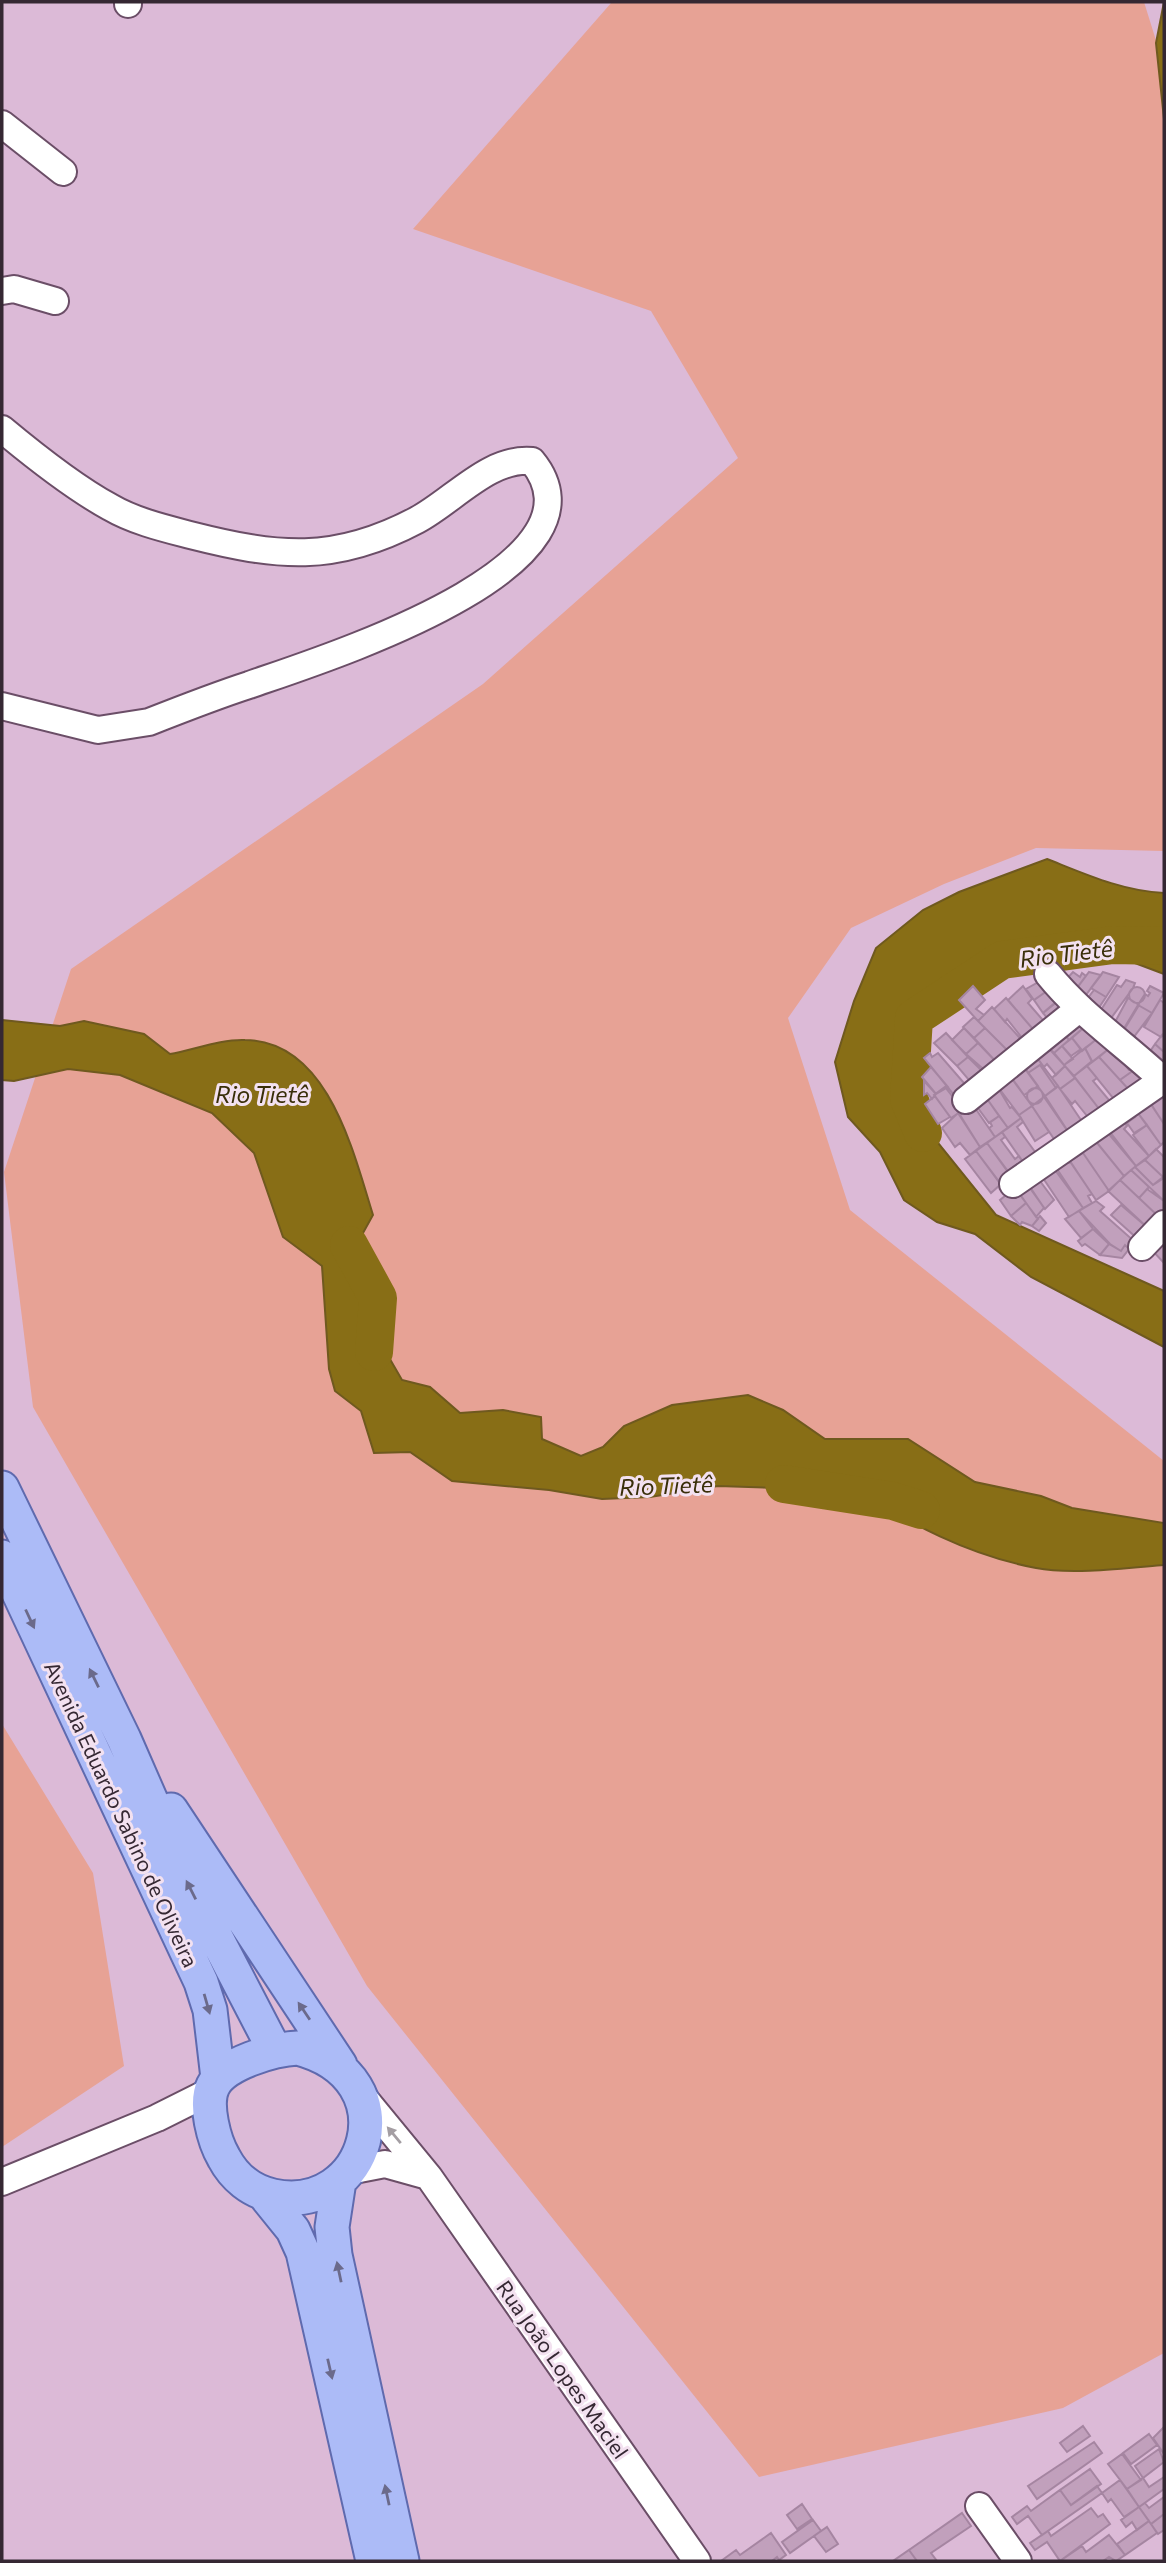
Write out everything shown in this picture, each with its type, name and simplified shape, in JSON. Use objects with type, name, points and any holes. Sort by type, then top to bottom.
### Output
[{"type":"main road","name":"Avenida Eduardo Sabino de Oliveira","points":[[2,1488],[124,1740]]},
{"type":"main road","name":"Avenida Eduardo Sabino de Oliveira","points":[[2,1557],[201,1982],[210,2010],[214,2097]]},
{"type":"main road","points":[[124,1740],[183,1874],[274,2049]]},
{"type":"main road","points":[[124,1740],[351,2080],[365,2112],[365,2133],[360,2153],[344,2176],[322,2191],[303,2197],[283,2198],[264,2194],[244,2183],[229,2168],[218,2148],[214,2097],[274,2049],[298,2048],[321,2054],[351,2080]]},
{"type":"main road","points":[[344,2176],[332,2227],[335,2255],[402,2561]]},
{"type":"main road","points":[[264,2194],[293,2230],[303,2252],[373,2561]]},
{"type":"street","points":[[2,124],[63,172]]},
{"type":"street","points":[[2,291],[14,289],[55,301]]},
{"type":"street","points":[[2,429],[110,507],[152,525],[248,548],[299,555],[331,552],[375,540],[419,519],[498,466],[514,459],[532,461],[544,475],[548,502],[544,525],[529,546],[465,596],[421,620],[351,649],[149,722],[114,729],[80,727],[2,706]]},
{"type":"street","points":[[1013,1184],[1164,1080],[1080,1008],[1048,974]]},
{"type":"street","points":[[966,1100],[1080,1008]]},
{"type":"street","points":[[1142,1247],[1164,1224]]},
{"type":"street","name":"Rua João Lopes Maciel","points":[[351,2080],[429,2176],[697,2561]]},
{"type":"street","points":[[2,2182],[214,2097]]},
{"type":"street","points":[[344,2176],[384,2164],[429,2176]]},
{"type":"street","points":[[979,2506],[1018,2561]]},
{"type":"shaded area","points":[[612,2],[1144,2],[1164,66],[1164,851],[1036,848],[944,884],[851,928],[788,1018],[850,1210],[1164,1461],[1164,2353],[1063,2408],[759,2477],[367,1986],[33,1407],[4,1172],[71,969],[483,684],[738,458],[651,311],[413,229]]},
{"type":"shaded area","points":[[2,1724],[93,1873],[124,2066],[2,2147]]},
{"type":"water","points":[[1164,2],[1164,119],[1156,43]]},
{"type":"water","name":"Rio Tietê","points":[[1047,859],[1119,885],[1164,893],[1164,974],[1111,954],[1047,954],[1007,959],[947,979],[917,1006],[903,1041],[910,1085],[930,1133],[996,1215],[1164,1291],[1164,1347],[1031,1277],[975,1234],[937,1222],[904,1200],[880,1152],[848,1117],[835,1062],[854,1001],[876,948],[923,910],[959,892]]},
{"type":"water","name":"Rio Tietê","points":[[2,1020],[60,1026],[84,1021],[144,1034],[170,1054],[217,1043],[245,1040],[274,1045],[297,1059],[317,1079],[333,1104],[346,1132],[373,1215],[353,1251],[369,1277],[387,1323],[387,1354],[402,1380],[430,1387],[460,1413],[503,1410],[541,1417],[542,1439],[581,1456],[603,1447],[624,1426],[672,1405],[748,1395],[783,1410],[825,1439],[908,1439],[975,1482],[1041,1496],[1072,1508],[1164,1523],[1164,1565],[1066,1571],[1011,1562],[940,1536],[895,1513],[852,1486],[825,1495],[781,1488],[718,1486],[650,1497],[602,1499],[549,1490],[452,1481],[410,1452],[374,1453],[361,1411],[335,1391],[329,1369],[322,1266],[283,1237],[254,1153],[212,1113],[120,1075],[68,1069],[14,1081],[2,1080]]},
{"type":"building","points":[[1073,972],[1080,977],[1082,973],[1086,976],[1071,996],[1060,986]]},
{"type":"building","points":[[1089,972],[1101,975],[1079,1004],[1070,997]]},
{"type":"building","points":[[1103,972],[1119,977],[1106,997],[1091,988]]},
{"type":"building","points":[[1044,979],[1054,986],[1034,1000],[1026,989]]},
{"type":"building","points":[[1126,980],[1135,983],[1133,988],[1109,1021],[1099,1013],[1117,985],[1121,987]]},
{"type":"building","points":[[973,986],[985,1000],[976,1009],[984,1015],[978,1021],[959,1000]]},
{"type":"building","points":[[1023,986],[1032,999],[1028,1003],[1048,1026],[1038,1035],[1008,1000]]},
{"type":"building","points":[[1054,986],[1063,997],[1043,1013],[1034,1000]]},
{"type":"building","points":[[1150,986],[1164,993],[1152,1013],[1138,1005],[1145,994],[1148,996],[1150,993],[1147,991]]},
{"type":"building","points":[[1137,987],[1145,995],[1137,1003],[1129,995]]},
{"type":"building","points":[[1094,990],[1106,997],[1096,1012],[1084,1003]]},
{"type":"building","points":[[1063,996],[1071,1007],[1052,1024],[1043,1013]]},
{"type":"building","points":[[1006,998],[1038,1035],[1027,1044],[1007,1019],[1005,1022],[994,1009]]},
{"type":"building","points":[[1128,998],[1139,1005],[1124,1030],[1114,1024]]},
{"type":"building","points":[[1160,1000],[1164,1003],[1164,1033],[1161,1037],[1144,1027]]},
{"type":"building","points":[[1138,1005],[1152,1013],[1133,1038],[1123,1030]]},
{"type":"building","points":[[992,1007],[1026,1045],[1012,1055],[978,1021]]},
{"type":"building","points":[[1079,1014],[1088,1024],[1069,1040],[1060,1029]]},
{"type":"building","points":[[974,1017],[985,1028],[974,1038],[963,1027]]},
{"type":"building","points":[[1088,1024],[1099,1037],[1082,1051],[1072,1038]]},
{"type":"building","points":[[964,1028],[978,1043],[966,1054],[952,1040]]},
{"type":"building","points":[[985,1028],[1012,1055],[999,1065],[974,1038]]},
{"type":"building","points":[[1059,1028],[1069,1040],[1054,1053],[1043,1042]]},
{"type":"building","points":[[946,1033],[968,1057],[957,1066],[934,1043]]},
{"type":"building","points":[[1162,1035],[1164,1037],[1164,1052],[1155,1044]]},
{"type":"building","points":[[1101,1036],[1111,1047],[1092,1062],[1085,1048]]},
{"type":"building","points":[[1072,1038],[1081,1049],[1071,1056],[1062,1046]]},
{"type":"building","points":[[1043,1042],[1065,1066],[1056,1075],[1047,1064],[1044,1067],[1032,1051]]},
{"type":"building","points":[[978,1043],[1000,1066],[989,1074],[966,1054]]},
{"type":"building","points":[[1155,1044],[1164,1052],[1164,1061],[1160,1065],[1147,1056]]},
{"type":"building","points":[[1062,1046],[1073,1059],[1064,1065],[1054,1053]]},
{"type":"building","points":[[1111,1047],[1129,1070],[1134,1070],[1120,1080],[1099,1057]]},
{"type":"building","points":[[1085,1048],[1092,1061],[1074,1076],[1064,1065]]},
{"type":"building","points":[[930,1053],[932,1057],[938,1053],[970,1090],[958,1100],[924,1058]]},
{"type":"building","points":[[1034,1054],[1058,1086],[1056,1088],[1040,1065],[1028,1073],[1021,1063]]},
{"type":"building","points":[[968,1057],[987,1076],[974,1086],[957,1066]]},
{"type":"building","points":[[1099,1057],[1132,1093],[1117,1103],[1087,1066]]},
{"type":"building","points":[[1022,1064],[1038,1086],[1024,1095],[1009,1074]]},
{"type":"building","points":[[1040,1065],[1056,1088],[1045,1096],[1028,1073]]},
{"type":"building","points":[[1065,1066],[1075,1078],[1060,1089],[1052,1078]]},
{"type":"building","points":[[1087,1066],[1097,1078],[1093,1081],[1114,1106],[1103,1114],[1074,1076]]},
{"type":"building","points":[[931,1067],[948,1087],[936,1094],[922,1077]]},
{"type":"building","points":[[1134,1070],[1147,1082],[1132,1093],[1120,1080]]},
{"type":"building","points":[[1007,1072],[1032,1106],[1019,1115],[995,1083]]},
{"type":"building","points":[[1075,1078],[1103,1114],[1088,1125],[1083,1119],[1087,1116],[1075,1101],[1072,1104],[1060,1089]]},
{"type":"building","points":[[924,1081],[936,1094],[932,1099],[927,1093],[924,1095]]},
{"type":"building","points":[[997,1086],[1010,1108],[1021,1118],[1008,1128],[985,1096]]},
{"type":"building","points":[[1058,1086],[1085,1126],[1071,1136],[1045,1096]]},
{"type":"building","points":[[945,1087],[963,1110],[951,1118],[934,1095]]},
{"type":"building","points":[[1035,1088],[1041,1090],[1041,1102],[1035,1104],[1029,1102],[1027,1096],[1029,1090]]},
{"type":"building","points":[[1164,1095],[1164,1124],[1151,1104]]},
{"type":"building","points":[[935,1096],[950,1117],[938,1124],[925,1104]]},
{"type":"building","points":[[985,1096],[999,1116],[989,1123],[975,1104]]},
{"type":"building","points":[[1044,1097],[1071,1136],[1058,1145],[1032,1106]]},
{"type":"building","points":[[1148,1100],[1164,1124],[1164,1142],[1161,1145],[1135,1109]]},
{"type":"building","points":[[973,1105],[995,1137],[980,1147],[960,1115]]},
{"type":"building","points":[[1032,1106],[1049,1132],[1035,1141],[1019,1115]]},
{"type":"building","points":[[1135,1109],[1147,1125],[1134,1133],[1127,1123],[1135,1117],[1131,1111]]},
{"type":"building","points":[[958,1113],[980,1147],[970,1155],[960,1143],[955,1147],[942,1128]]},
{"type":"building","points":[[999,1116],[1008,1128],[995,1137],[989,1128],[992,1126],[990,1122]]},
{"type":"building","points":[[1021,1118],[1023,1122],[1017,1127],[1038,1156],[1025,1165],[1002,1132]]},
{"type":"building","points":[[1121,1118],[1127,1126],[1124,1129],[1149,1156],[1136,1166],[1107,1128]]},
{"type":"building","points":[[1147,1125],[1161,1145],[1149,1156],[1133,1135]]},
{"type":"building","points":[[1002,1132],[1005,1137],[1001,1140],[1015,1159],[1019,1156],[1025,1165],[1010,1175],[987,1143]]},
{"type":"building","points":[[1108,1133],[1136,1166],[1124,1176],[1093,1138]]},
{"type":"building","points":[[1094,1139],[1124,1176],[1109,1191],[1081,1150]]},
{"type":"building","points":[[987,1143],[1013,1178],[1002,1186],[976,1151]]},
{"type":"building","points":[[1156,1149],[1164,1157],[1164,1178],[1145,1160]]},
{"type":"building","points":[[976,1151],[1001,1184],[991,1193],[965,1159]]},
{"type":"building","points":[[1083,1153],[1109,1191],[1096,1200],[1070,1161]]},
{"type":"building","points":[[1145,1160],[1163,1177],[1153,1185],[1135,1167]]},
{"type":"building","points":[[1067,1162],[1071,1163],[1092,1194],[1088,1196],[1092,1203],[1083,1208],[1057,1169]]},
{"type":"building","points":[[1135,1167],[1153,1185],[1164,1178],[1164,1201],[1131,1170]]},
{"type":"building","points":[[1055,1170],[1083,1208],[1069,1217],[1043,1178]]},
{"type":"building","points":[[1131,1170],[1149,1187],[1139,1198],[1120,1180]]},
{"type":"building","points":[[1037,1177],[1054,1200],[1045,1209],[1027,1184]]},
{"type":"building","points":[[1120,1180],[1159,1217],[1149,1229],[1108,1191]]},
{"type":"building","points":[[1028,1184],[1044,1208],[1036,1217],[1017,1190]]},
{"type":"building","points":[[1015,1188],[1026,1203],[1011,1216],[1000,1200]]},
{"type":"building","points":[[1147,1189],[1164,1201],[1164,1212],[1159,1217],[1139,1198]]},
{"type":"building","points":[[1096,1201],[1104,1207],[1100,1211],[1135,1242],[1129,1249],[1125,1245],[1121,1251],[1110,1244],[1079,1211]]},
{"type":"building","points":[[1026,1203],[1038,1219],[1032,1226],[1022,1222],[1020,1225],[1011,1216]]},
{"type":"building","points":[[1121,1205],[1149,1229],[1139,1240],[1111,1215]]},
{"type":"building","points":[[1079,1211],[1093,1229],[1081,1238],[1065,1219]]},
{"type":"building","points":[[1040,1216],[1046,1223],[1039,1231],[1032,1226]]},
{"type":"building","points":[[1093,1229],[1109,1244],[1100,1255],[1078,1241]]},
{"type":"building","points":[[1159,1239],[1164,1244],[1164,1263],[1150,1248]]},
{"type":"building","points":[[1109,1244],[1121,1251],[1125,1245],[1129,1249],[1122,1258],[1100,1255]]},
{"type":"building","points":[[1083,2426],[1090,2436],[1067,2452],[1060,2443]]},
{"type":"building","points":[[1164,2427],[1164,2454],[1153,2438]]},
{"type":"building","points":[[1149,2434],[1157,2445],[1131,2464],[1123,2453]]},
{"type":"building","points":[[1094,2442],[1102,2453],[1037,2499],[1028,2486]]},
{"type":"building","points":[[1159,2449],[1164,2462],[1143,2478],[1135,2466]]},
{"type":"building","points":[[1122,2454],[1141,2480],[1127,2489],[1108,2464]]},
{"type":"building","points":[[1090,2469],[1101,2484],[1071,2505],[1060,2490]]},
{"type":"building","points":[[1164,2477],[1164,2489],[1139,2507],[1127,2489],[1143,2478],[1149,2487]]},
{"type":"building","points":[[1120,2480],[1139,2507],[1124,2517],[1111,2499],[1108,2502],[1102,2493]]},
{"type":"building","points":[[1097,2486],[1102,2493],[1042,2535],[1028,2516],[1017,2524],[1012,2517],[1027,2506],[1031,2511],[1060,2490],[1071,2505]]},
{"type":"building","points":[[1164,2497],[1164,2514],[1151,2524],[1139,2507],[1145,2503],[1149,2508]]},
{"type":"building","points":[[802,2504],[812,2519],[797,2529],[787,2515]]},
{"type":"building","points":[[1139,2507],[1149,2521],[1137,2530],[1132,2522],[1126,2527],[1121,2520]]},
{"type":"building","points":[[1091,2508],[1098,2517],[1103,2514],[1110,2524],[1060,2561],[1047,2542],[1035,2550],[1030,2543],[1048,2531],[1051,2536]]},
{"type":"building","points":[[962,2513],[971,2526],[931,2553],[937,2561],[917,2561],[909,2550]]},
{"type":"building","points":[[1164,2514],[1164,2530],[1158,2534],[1151,2524]]},
{"type":"building","points":[[813,2520],[821,2531],[790,2553],[782,2542]]},
{"type":"building","points":[[1149,2521],[1157,2533],[1125,2555],[1117,2544]]},
{"type":"building","points":[[827,2527],[838,2544],[826,2552],[814,2536]]},
{"type":"building","points":[[771,2533],[786,2555],[779,2560],[777,2557],[772,2561],[721,2561],[736,2550],[740,2555]]},
{"type":"building","points":[[1109,2535],[1125,2555],[1116,2561],[1109,2557],[1103,2561],[1060,2561],[1082,2546],[1086,2552]]},
{"type":"building","points":[[909,2550],[917,2561],[893,2561]]},
{"type":"waterway","name":"Rio Tietê","points":[[923,1133],[909,1099],[914,1018],[1002,960],[1113,945],[1164,946]]},
{"type":"waterway","name":"Rio Tietê","points":[[349,1245],[378,1298],[374,1352]]},
{"type":"waterway","name":"Rio Tietê","points":[[784,1484],[893,1501],[921,1510]]}]
